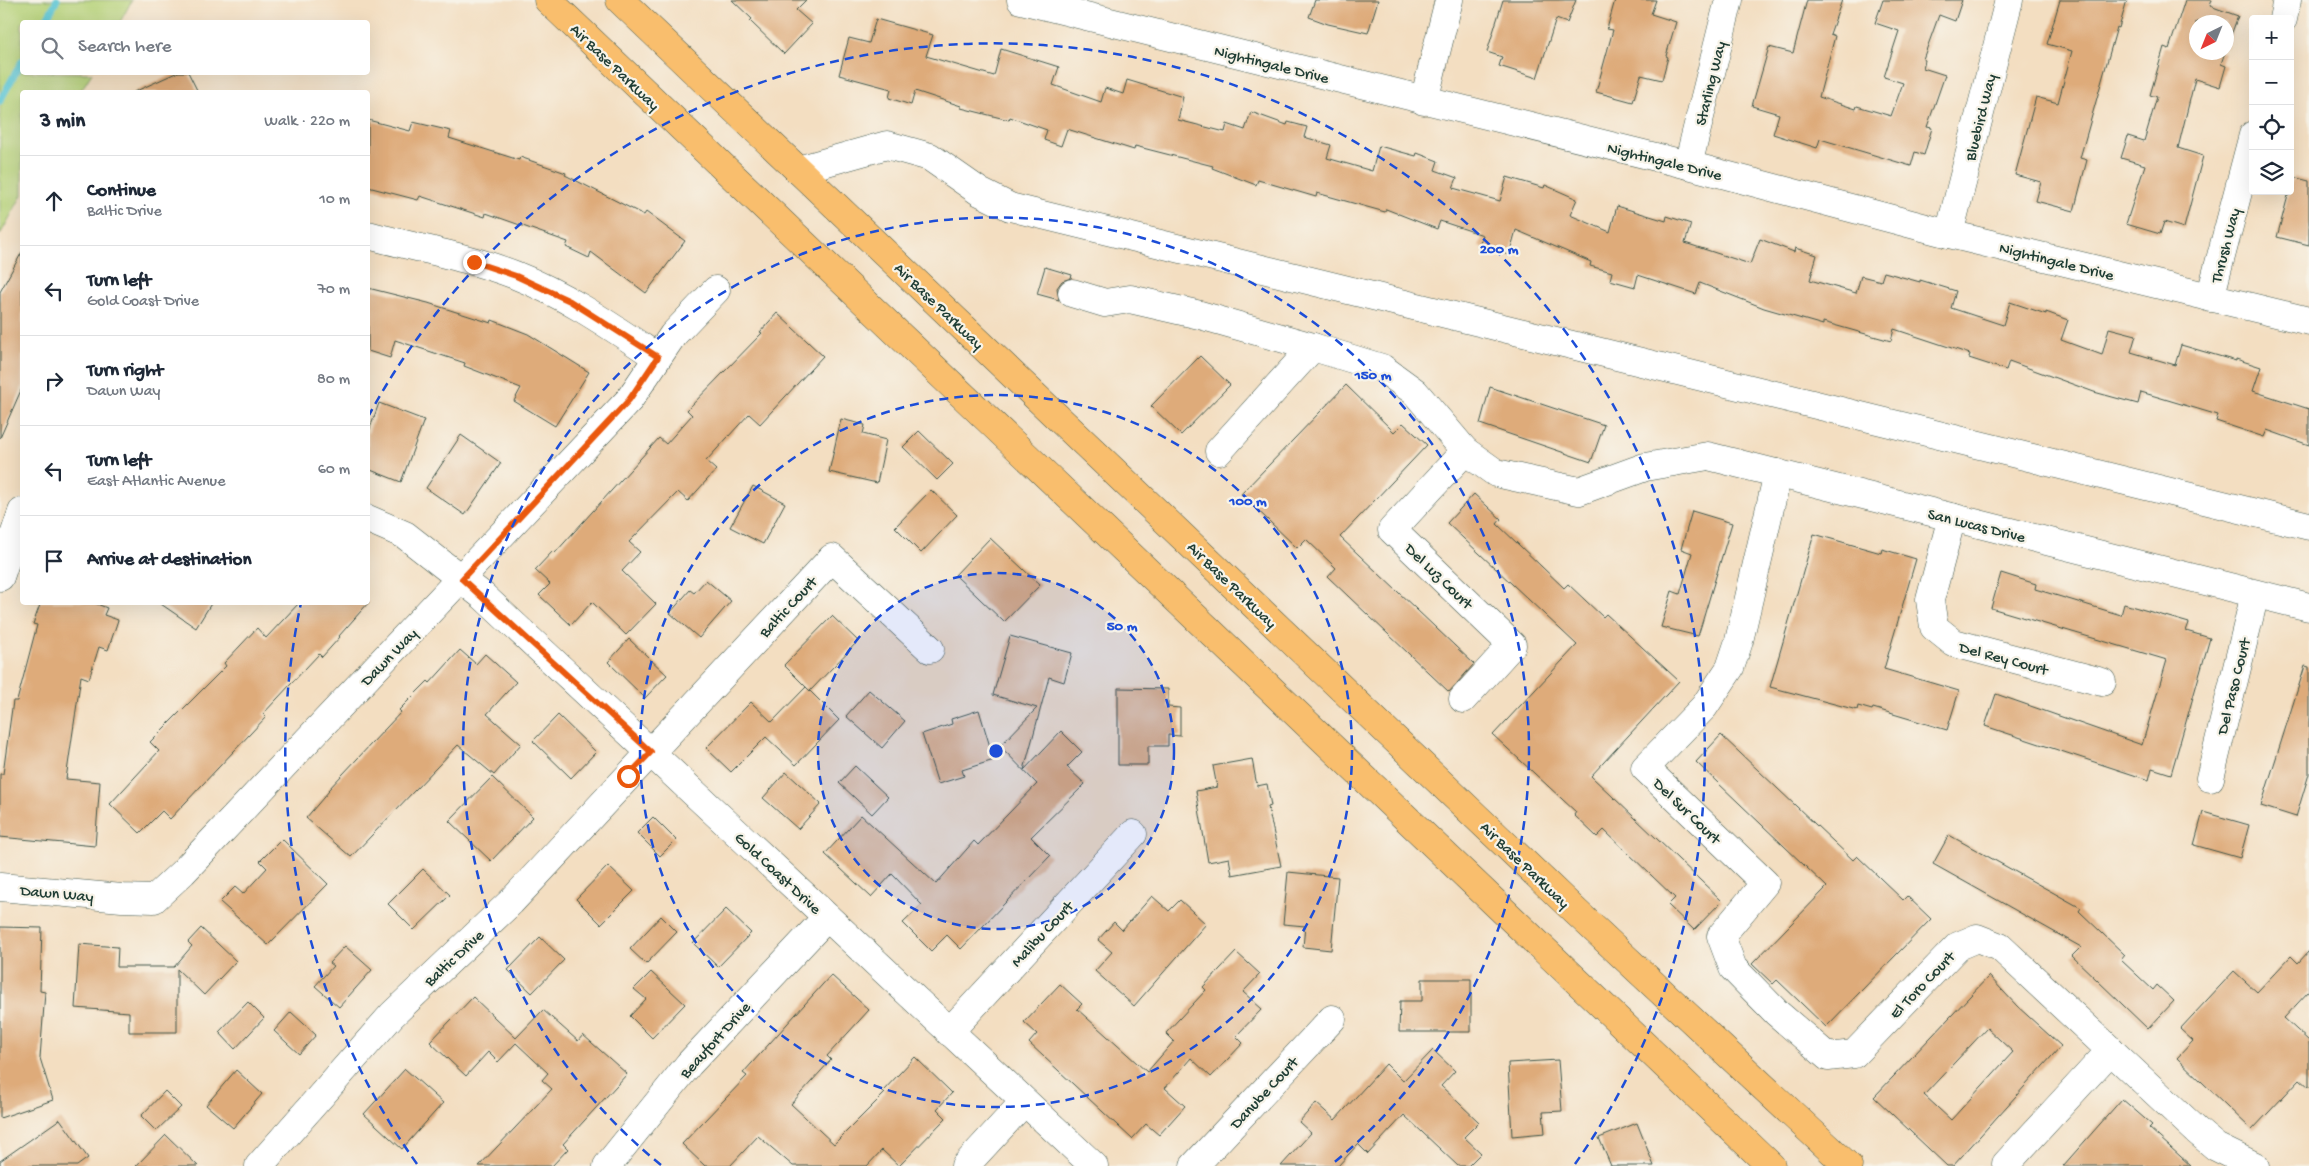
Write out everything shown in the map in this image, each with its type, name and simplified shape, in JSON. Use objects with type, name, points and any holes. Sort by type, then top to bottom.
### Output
[{"type":"main road","name":"Air Base Parkway","points":[[548,0],[1771,1166]]},
{"type":"main road","name":"Air Base Parkway","points":[[620,0],[1574,910],[1848,1166]]},
{"type":"street","name":"Nightingale Drive","points":[[1021,0],[1688,165],[1949,234],[2309,321]]},
{"type":"street","points":[[1424,100],[1449,0]]},
{"type":"street","name":"Starling Way","points":[[1688,165],[1729,0]]},
{"type":"street","name":"Bluebird Way","points":[[1949,234],[2009,0]]},
{"type":"street","points":[[2284,15],[2287,0]]},
{"type":"street","points":[[798,170],[888,144],[930,156],[980,192],[1010,207],[2309,526]]},
{"type":"street","name":"Thrush Way","points":[[2210,298],[2249,149]]},
{"type":"street","points":[[370,236],[474,262],[516,276],[570,301],[658,357]]},
{"type":"street","name":"Dawn Way","points":[[0,887],[154,899],[190,865],[629,400],[673,335],[716,290]]},
{"type":"street","points":[[1072,293],[1104,303],[1130,299],[1200,316],[1382,368],[1415,392],[1465,451]]},
{"type":"street","points":[[1218,450],[1313,347]]},
{"type":"street","name":"San Lucas Drive","points":[[1465,451],[1496,473],[1579,491],[1645,468],[1708,456],[2309,607]]},
{"type":"street","name":"Del Luz Court","points":[[1463,699],[1512,645],[1392,530],[1465,451]]},
{"type":"street","name":"Del Sur Court","points":[[1777,1013],[1733,968],[1721,936],[1765,883],[1645,768],[1704,707],[1730,668],[1739,641],[1778,473]]},
{"type":"street","name":"Del Rey Court","points":[[1952,517],[1930,600],[1934,627],[1954,643],[2102,682]]},
{"type":"street","points":[[0,577],[20,518]]},
{"type":"street","name":"Gold Coast Drive","points":[[370,520],[405,535],[462,579],[651,752],[1094,1166]]},
{"type":"street","name":"Baltic Court","points":[[651,752],[832,558],[930,649]]},
{"type":"street","name":"Del Paso Court","points":[[2210,778],[2255,594]]},
{"type":"street","name":"Baltic Drive","points":[[259,1166],[392,1015],[511,902],[651,752]]},
{"type":"street","name":"Malibu Court","points":[[949,1032],[1134,834]]},
{"type":"street","name":"Beaufort Drive","points":[[608,1166],[689,1064],[827,917]]},
{"type":"street","name":"El Toro Court","points":[[1777,1013],[1828,1057],[1854,1054],[1958,946],[1977,938],[2000,947],[2216,1147],[2255,1166]]},
{"type":"street","name":"Danube Court","points":[[1194,1166],[1332,1018]]},
{"type":"street","points":[[2006,1164],[2111,1050]]},
{"type":"street","points":[[965,1166],[1024,1102]]},
{"type":"green space","points":[[0,0],[132,0],[121,20],[20,20],[20,75],[91,75],[81,90],[20,90],[20,199],[0,235]]},
{"type":"building","points":[[732,0],[806,0],[796,10],[812,24],[784,54],[750,21],[752,19]]},
{"type":"building","points":[[1315,0],[1378,0],[1368,33],[1328,24],[1309,17]]},
{"type":"building","points":[[1503,0],[1576,0],[1567,23],[1556,19],[1537,78],[1499,66],[1502,57],[1487,52]]},
{"type":"building","points":[[1615,0],[1656,0],[1651,14],[1676,22],[1666,56],[1668,57],[1662,80],[1641,75],[1633,102],[1596,92],[1613,30],[1607,29]]},
{"type":"building","points":[[1807,0],[1842,0],[1830,34],[1835,36],[1819,97],[1856,109],[1857,106],[1891,116],[1903,83],[1884,77],[1899,31],[1875,23],[1883,0],[1962,0],[1955,21],[1939,15],[1923,59],[1925,60],[1923,68],[1945,75],[1927,127],[1932,128],[1924,155],[1915,152],[1911,166],[1820,139],[1817,148],[1773,134],[1779,114],[1752,106],[1769,47],[1793,53]]},
{"type":"building","points":[[2060,0],[2127,0],[2119,28],[2117,27],[2080,158],[2087,160],[2074,211],[2036,201],[2041,182],[2015,175],[2036,97],[2058,103],[2072,51],[2047,44]]},
{"type":"building","points":[[2185,0],[2212,0],[2210,6],[2238,16],[2234,27],[2234,15],[2189,15],[2189,60],[2222,60],[2221,64],[2226,66],[2220,87],[2195,79],[2178,148],[2203,156],[2184,228],[2164,222],[2160,234],[2126,224],[2145,165],[2121,158],[2128,136],[2144,141],[2157,97],[2150,95],[2164,47],[2169,49]]},
{"type":"building","points":[[876,19],[933,35],[926,56],[994,76],[1001,49],[1059,67],[1053,85],[1101,102],[1105,88],[1123,94],[1127,80],[1183,97],[1178,120],[1225,132],[1227,124],[1245,130],[1251,112],[1287,125],[1288,122],[1307,127],[1304,137],[1331,145],[1327,158],[1372,171],[1379,146],[1416,156],[1417,153],[1438,161],[1435,170],[1457,178],[1453,188],[1500,201],[1507,177],[1544,188],[1545,185],[1577,199],[1570,215],[1610,232],[1617,206],[1666,221],[1667,216],[1691,224],[1685,243],[1750,264],[1760,239],[1794,252],[1795,248],[1817,255],[1810,280],[1856,293],[1861,276],[1881,281],[1884,272],[1956,291],[1951,308],[2003,325],[2010,302],[2068,320],[2061,340],[2102,355],[2109,328],[2136,335],[2131,352],[2175,365],[2181,345],[2236,361],[2236,359],[2261,367],[2253,391],[2309,409],[2309,445],[2267,430],[2264,437],[2216,421],[2218,415],[2141,392],[2138,404],[2094,392],[2009,361],[2006,370],[1969,358],[1970,354],[1894,329],[1891,341],[1823,322],[1823,325],[1764,308],[1700,283],[1696,294],[1638,275],[1635,287],[1610,280],[1612,272],[1590,266],[1591,262],[1516,230],[1509,255],[1479,246],[1483,235],[1440,221],[1437,229],[1386,209],[1385,212],[1317,193],[1316,197],[1258,180],[1256,185],[1212,168],[1213,166],[1135,146],[1134,150],[1067,129],[1061,146],[1044,140],[1047,130],[1010,117],[1009,120],[961,108],[961,106],[915,91],[911,105],[889,98],[891,89],[839,75],[849,38],[869,43]]},
{"type":"building","points":[[171,75],[190,75],[197,90],[138,90]]},
{"type":"building","points":[[370,121],[410,131],[413,122],[451,131],[449,138],[519,160],[520,157],[566,173],[565,175],[644,215],[646,212],[685,241],[646,293],[591,252],[589,258],[566,247],[568,242],[486,213],[485,217],[420,196],[418,200],[370,188]]},
{"type":"building","points":[[2294,177],[2309,181],[2309,245],[2277,237],[2288,195],[2294,195]]},
{"type":"building","points":[[20,256],[20,393],[0,438],[0,292]]},
{"type":"building","points":[[1045,267],[1072,275],[1071,278],[1062,281],[1057,288],[1059,300],[1037,294]]},
{"type":"building","points":[[370,288],[428,303],[491,323],[492,320],[528,334],[589,372],[555,426],[514,401],[521,388],[464,366],[465,363],[395,340],[390,358],[370,352]]},
{"type":"building","points":[[777,313],[823,356],[760,424],[749,414],[706,461],[716,470],[688,501],[678,492],[629,542],[640,552],[622,571],[656,604],[626,635],[592,602],[571,625],[539,595],[550,584],[535,570],[553,551],[555,553],[659,438],[666,444],[692,415],[687,410],[762,333],[760,332]]},
{"type":"building","points":[[1200,356],[1230,385],[1181,435],[1151,406]]},
{"type":"building","points":[[1346,385],[1394,432],[1403,423],[1427,445],[1340,537],[1474,664],[1449,692],[1328,577],[1336,568],[1306,539],[1297,548],[1241,494]]},
{"type":"building","points":[[1490,387],[1604,425],[1591,462],[1480,424]]},
{"type":"building","points":[[379,403],[424,420],[401,482],[370,470],[370,428]]},
{"type":"building","points":[[841,419],[865,425],[863,434],[886,440],[877,483],[829,472]]},
{"type":"building","points":[[919,431],[953,464],[937,480],[903,447]]},
{"type":"building","points":[[461,435],[501,463],[465,515],[426,488]]},
{"type":"building","points":[[753,486],[785,503],[763,544],[730,527]]},
{"type":"building","points":[[931,490],[957,515],[921,553],[895,527]]},
{"type":"building","points":[[1474,494],[1501,519],[1497,524],[1564,588],[1568,584],[1603,617],[1606,614],[1679,681],[1591,776],[1722,901],[1694,930],[1668,905],[1675,898],[1604,830],[1597,837],[1574,815],[1576,812],[1493,735],[1577,645],[1447,523]]},
{"type":"building","points":[[1692,511],[1732,523],[1698,636],[1661,627],[1672,591],[1680,594],[1692,553],[1681,549]]},
{"type":"building","points":[[1814,534],[1881,553],[1882,549],[1916,559],[1884,669],[1959,691],[1947,730],[1873,708],[1872,710],[1858,706],[1857,710],[1770,687]]},
{"type":"building","points":[[990,538],[1040,585],[1004,622],[955,575]]},
{"type":"building","points":[[2001,573],[2036,584],[2035,589],[2121,615],[2124,604],[2189,623],[2186,631],[2210,638],[2171,774],[2152,768],[2149,780],[1985,726],[1996,694],[2142,745],[2167,660],[1991,608]]},
{"type":"building","points":[[706,580],[731,601],[699,638],[670,613],[690,590],[694,593]]},
{"type":"building","points":[[40,605],[100,605],[107,608],[104,615],[118,620],[108,650],[99,647],[89,679],[81,676],[66,779],[100,782],[95,846],[0,837],[0,774],[3,774],[13,701],[17,701],[37,625],[33,624]]},
{"type":"building","points":[[162,605],[210,605],[196,628]]},
{"type":"building","points":[[297,605],[366,605],[322,657],[319,654],[263,714],[266,717],[170,819],[162,811],[140,833],[110,804],[159,751],[150,742],[226,666],[224,663],[257,628],[266,638]]},
{"type":"building","points":[[832,616],[858,641],[810,691],[784,665]]},
{"type":"building","points":[[1010,636],[1072,653],[1064,682],[1049,677],[1024,770],[1061,731],[1082,752],[1067,767],[1085,784],[1031,837],[1050,856],[961,949],[947,935],[931,951],[903,923],[922,905],[892,874],[871,897],[825,854],[861,815],[936,884],[974,841],[978,845],[1037,784],[1000,746],[1037,708],[993,695]]},
{"type":"building","points":[[629,639],[667,675],[645,698],[608,662]]},
{"type":"building","points":[[460,650],[476,664],[485,654],[516,682],[487,714],[521,744],[494,775],[458,745],[351,857],[306,818],[328,790],[401,712],[399,710],[428,681],[430,683]]},
{"type":"building","points":[[2305,666],[2309,667],[2309,774],[2296,817],[2261,806]]},
{"type":"building","points":[[806,687],[839,720],[796,765],[766,737],[731,772],[706,748],[751,702],[772,722]]},
{"type":"building","points":[[1118,688],[1168,689],[1168,707],[1180,708],[1180,736],[1168,735],[1168,746],[1148,746],[1148,765],[1118,765]]},
{"type":"building","points":[[869,690],[905,721],[882,748],[846,716]]},
{"type":"building","points":[[979,710],[994,760],[962,770],[964,776],[938,784],[922,734],[952,724],[951,719]]},
{"type":"building","points":[[558,715],[596,752],[571,778],[533,741]]},
{"type":"building","points":[[1721,735],[1853,860],[1857,856],[1903,900],[1907,896],[1931,919],[1826,1027],[1777,980],[1773,984],[1752,964],[1827,887],[1696,762]]},
{"type":"building","points":[[1252,759],[1257,786],[1267,784],[1271,806],[1268,807],[1281,866],[1232,875],[1229,858],[1208,862],[1196,791],[1217,787],[1213,766]]},
{"type":"building","points":[[855,766],[888,797],[872,814],[839,783]]},
{"type":"building","points":[[786,772],[821,804],[798,829],[763,798]]},
{"type":"building","points":[[492,777],[533,817],[491,861],[449,821]]},
{"type":"building","points":[[2203,812],[2249,825],[2240,858],[2194,845]]},
{"type":"building","points":[[653,817],[676,840],[660,856],[637,833]]},
{"type":"building","points":[[1949,835],[2081,908],[2079,911],[2125,955],[2121,960],[2153,990],[2157,985],[2174,1001],[2148,1029],[2072,956],[2081,947],[1933,864]]},
{"type":"building","points":[[282,839],[328,884],[268,945],[220,902],[235,887],[243,894],[267,868],[260,861]]},
{"type":"building","points":[[608,866],[634,891],[601,924],[576,899]]},
{"type":"building","points":[[423,869],[450,895],[414,930],[388,904]]},
{"type":"building","points":[[1288,872],[1338,877],[1331,950],[1303,947],[1305,926],[1283,924]]},
{"type":"building","points":[[1152,896],[1169,911],[1180,900],[1206,924],[1134,1006],[1095,971],[1112,952],[1098,940],[1114,922],[1122,930]]},
{"type":"building","points":[[726,909],[751,933],[718,967],[693,943]]},
{"type":"building","points":[[661,916],[677,932],[646,964],[630,949]]},
{"type":"building","points":[[0,927],[42,928],[40,991],[45,992],[40,1058],[53,1100],[0,1118]]},
{"type":"building","points":[[201,928],[236,961],[204,995],[177,969],[177,1032],[129,1032],[129,1012],[75,1008],[79,944],[118,947],[117,967],[174,967],[192,946],[188,942]]},
{"type":"building","points":[[540,937],[564,960],[532,993],[508,970]]},
{"type":"building","points":[[345,946],[372,970],[339,1007],[315,986],[333,966],[329,963]]},
{"type":"building","points":[[2309,951],[2309,991],[2284,1018],[2309,1041],[2309,1087],[2300,1079],[2252,1130],[2177,1058],[2193,1041],[2180,1029],[2234,971],[2257,992],[2291,956],[2298,963]]},
{"type":"building","points":[[1236,952],[1260,974],[1243,992],[1262,1009],[1236,1036],[1243,1043],[1211,1077],[1191,1058],[1165,1088],[1185,1106],[1159,1135],[1146,1124],[1132,1139],[1029,1043],[1037,1034],[1024,1022],[1060,984],[1082,1004],[1077,1009],[1147,1072],[1174,1041],[1166,1033],[1206,990],[1203,987]]},
{"type":"building","points":[[651,972],[685,1004],[652,1038],[630,1016],[646,999],[634,989]]},
{"type":"building","points":[[831,975],[869,1010],[827,1056],[831,1060],[791,1104],[834,1144],[885,1093],[883,1091],[915,1057],[952,1093],[937,1109],[946,1118],[899,1166],[882,1150],[867,1166],[793,1166],[758,1136],[730,1166],[705,1166],[682,1144],[747,1076],[743,1073]]},
{"type":"building","points":[[1989,976],[2017,1006],[2061,1046],[1953,1166],[1947,1166],[1874,1097]],"holes":[[[1987,1028],[2013,1052],[1951,1120],[1924,1095]]]},
{"type":"building","points":[[1422,979],[1471,979],[1471,1032],[1399,1032],[1400,1001],[1422,1001]]},
{"type":"building","points":[[473,997],[516,1038],[543,1010],[578,1041],[583,1035],[627,1074],[563,1144],[568,1149],[552,1166],[479,1166],[552,1089],[542,1080],[548,1073],[516,1043],[498,1062],[488,1052],[466,1076],[430,1042]]},
{"type":"building","points":[[248,1002],[264,1018],[235,1049],[219,1032]]},
{"type":"building","points":[[291,1012],[316,1035],[299,1054],[274,1031]]},
{"type":"building","points":[[1433,1050],[1455,1071],[1441,1086],[1479,1122],[1464,1137],[1481,1153],[1468,1166],[1458,1166],[1404,1115],[1368,1154],[1358,1144],[1338,1166],[1281,1166],[1311,1133],[1299,1122],[1316,1103],[1335,1120],[1386,1064],[1403,1081]]},
{"type":"building","points":[[1558,1060],[1562,1111],[1543,1112],[1545,1133],[1512,1136],[1508,1063]]},
{"type":"building","points":[[405,1069],[443,1103],[402,1149],[364,1114]]},
{"type":"building","points":[[236,1070],[262,1094],[233,1128],[206,1105]]},
{"type":"building","points":[[165,1091],[181,1107],[156,1131],[141,1116]]},
{"type":"building","points":[[2122,1099],[2152,1125],[2149,1128],[2191,1166],[2063,1166]]},
{"type":"building","points":[[60,1119],[88,1158],[77,1166],[0,1166],[0,1161]]},
{"type":"building","points":[[1637,1123],[1654,1166],[1611,1166],[1599,1138]]},
{"type":"building","points":[[166,1135],[198,1166],[136,1166]]},
{"type":"waterway","points":[[46,20],[57,0]]},
{"type":"waterway","points":[[0,101],[20,65]]},
{"type":"route","points":[[474,262],[516,276],[570,301],[658,357],[629,400],[462,579],[483,596],[651,752],[628,776]]}]
